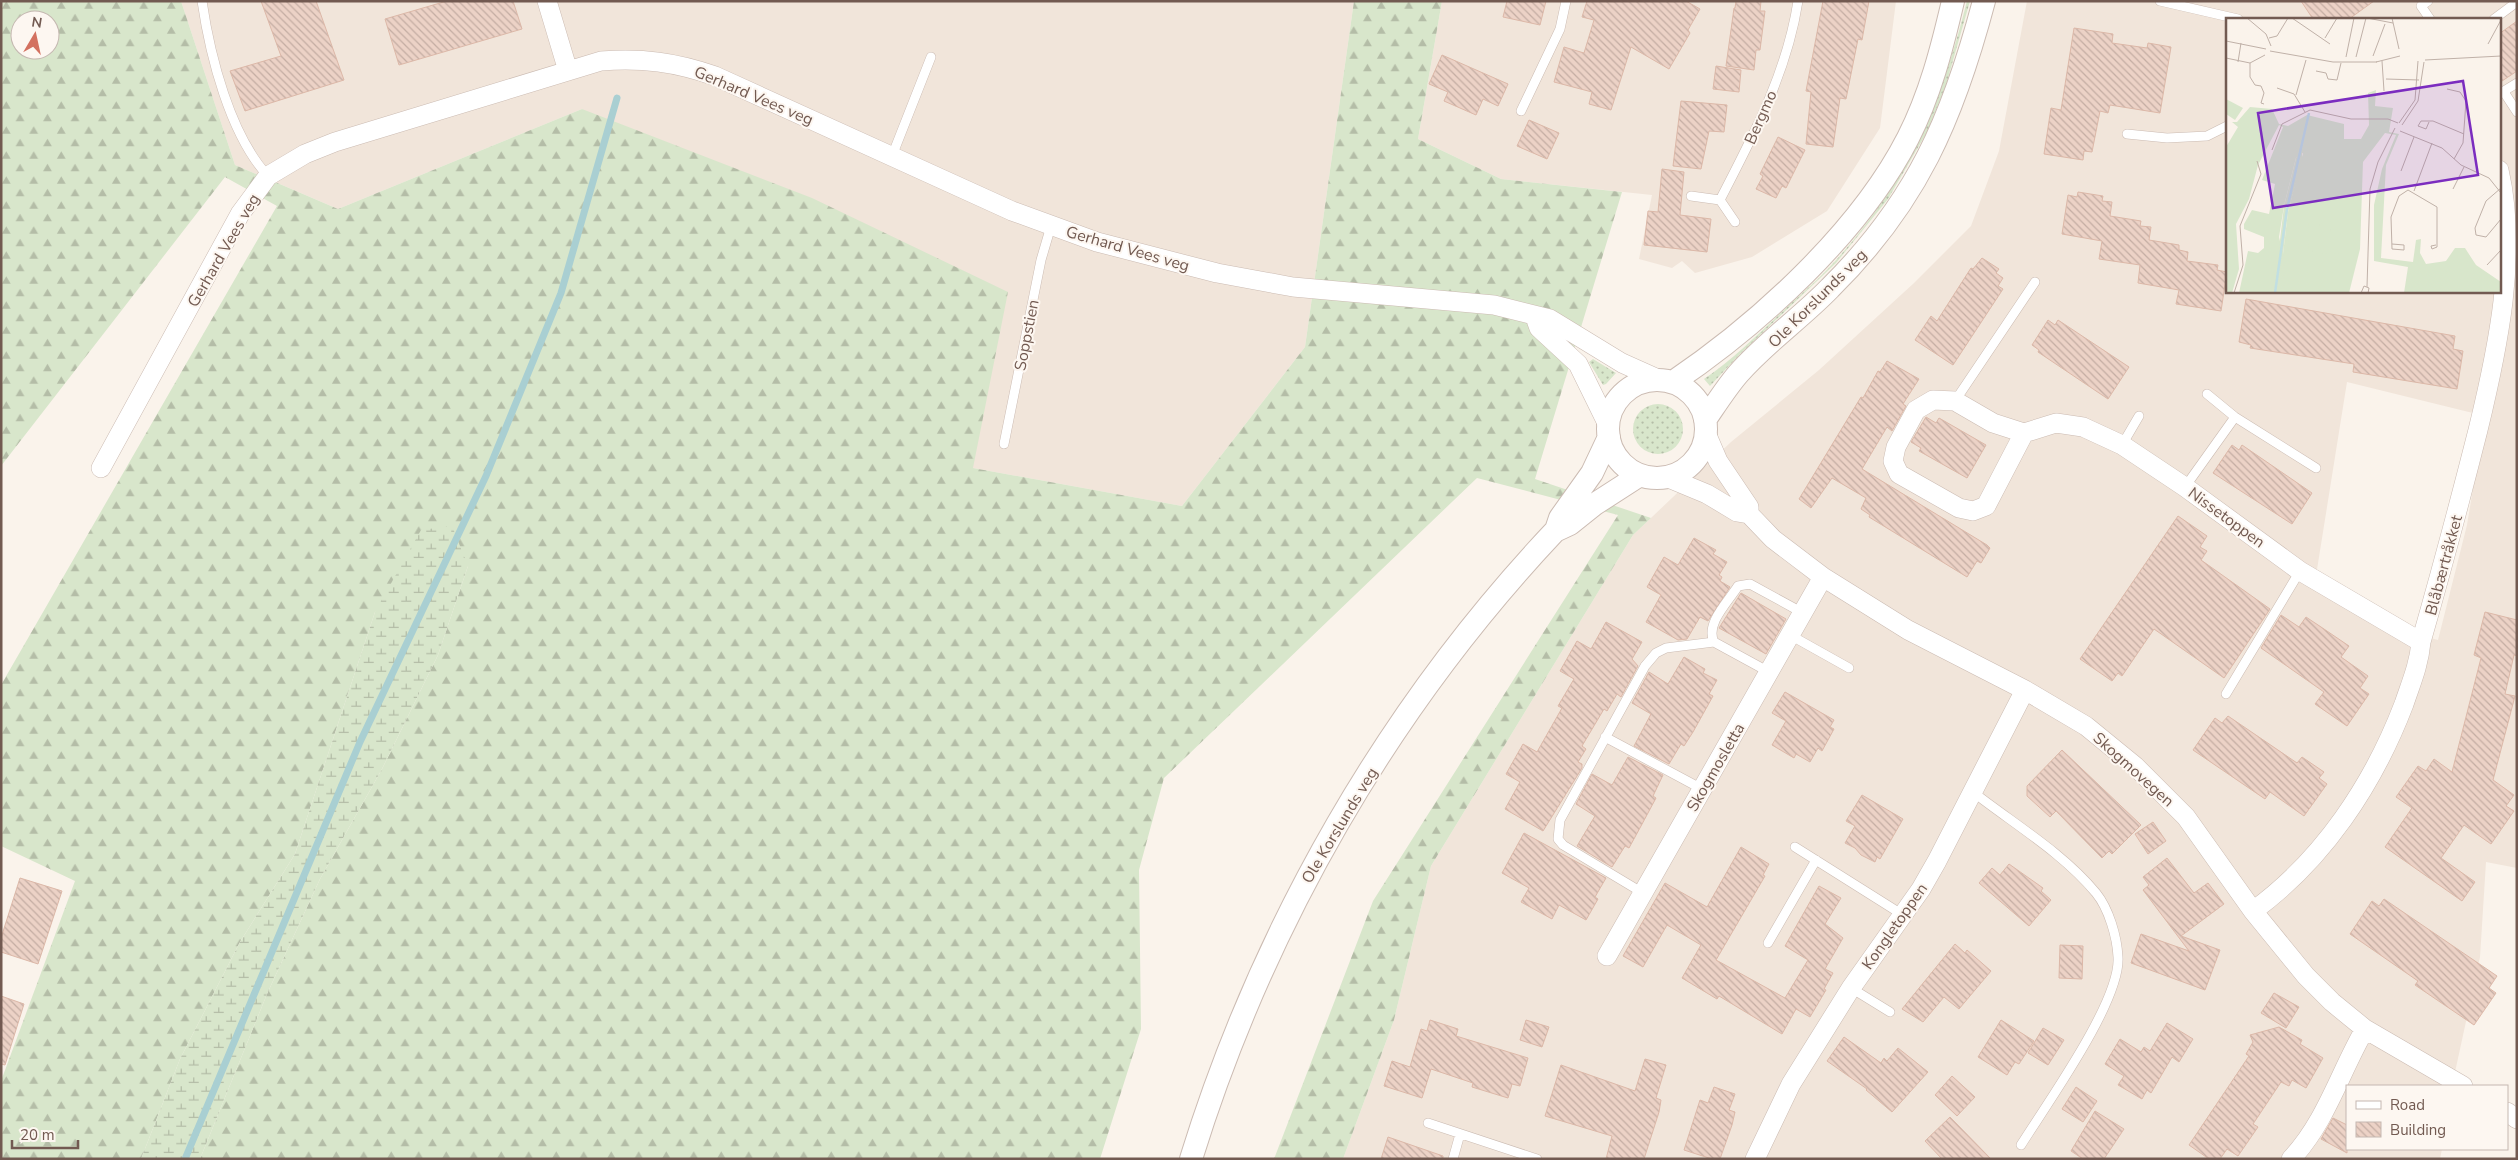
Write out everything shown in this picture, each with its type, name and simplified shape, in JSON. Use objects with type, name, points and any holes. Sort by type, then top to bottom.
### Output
[{"type":"street","points":[[547,1],[568,71]]},
{"type":"street","name":"Ole Korslunds veg","points":[[1667,381],[1722,348],[1812,265],[1849,226],[1877,188],[1907,139],[1927,95],[1942,49],[1953,1]]},
{"type":"street","name":"Ole Korslunds veg","points":[[1706,426],[1739,373],[1830,289],[1868,248],[1902,203],[1931,152],[1952,106],[1969,58],[1984,1]]},
{"type":"street","name":"Gerhard Vees veg","points":[[101,468],[240,214],[268,176],[306,154],[335,142],[600,61],[628,59],[655,60],[689,67],[733,84],[1051,226],[1143,255],[1264,282],[1353,294],[1494,305],[1535,317],[1550,319],[1622,363],[1667,381]]},
{"type":"street","name":"Blåbærtråkket","points":[[2254,911],[2296,876],[2322,848],[2353,805],[2391,738],[2419,663],[2421,642],[2462,492],[2497,352],[2509,287],[2506,246],[2509,203],[2500,173]]},
{"type":"street","points":[[1535,317],[1539,328],[1578,364],[1619,460],[1628,469],[1640,475],[1666,477],[1678,473],[1698,457],[1706,426],[1694,397],[1667,381],[1648,381],[1625,392],[1610,413],[1608,431]]},
{"type":"street","points":[[1933,400],[1954,401],[1993,423],[2024,433],[1986,506],[1973,511],[1959,508],[1899,474],[1893,461],[1896,447],[1916,410],[1933,400]]},
{"type":"street","name":"Nissetoppen","points":[[2024,433],[2056,423],[2084,427],[2122,445],[2185,487],[2300,571],[2421,642]]},
{"type":"street","name":"Skogmovegen","points":[[1706,426],[1718,461],[1749,507],[1749,514]]},
{"type":"street","name":"Ole Korslunds veg","points":[[1556,531],[1560,518],[1592,473],[1608,431]]},
{"type":"street","name":"Ole Korslunds veg","points":[[1190,1159],[1239,1023],[1274,946],[1302,890],[1348,807],[1406,715],[1462,637],[1556,531],[1570,524],[1595,504],[1640,475]]},
{"type":"street","name":"Skogmovegen","points":[[1666,477],[1707,494],[1736,512],[1749,514],[1773,538],[1823,577],[1908,630],[2025,690],[2086,726],[2135,766],[2186,817],[2254,911],[2306,976],[2332,1002],[2365,1029],[2461,1085]]},
{"type":"street","name":"Skogmosletta","points":[[1607,956],[1823,577]]},
{"type":"street","name":"Kongletoppen","points":[[1755,1159],[1791,1084],[1851,988],[1937,861],[2025,690]]},
{"type":"street","points":[[2291,1159],[2321,1120],[2349,1057],[2365,1029]]},
{"type":"lane","points":[[202,1],[207,36],[237,130],[255,162],[268,176]]},
{"type":"lane","points":[[1521,111],[1560,29],[1566,1]]},
{"type":"lane","name":"Bergmo","points":[[1720,200],[1764,113],[1786,55],[1798,1]]},
{"type":"lane","points":[[2160,1],[2234,18]]},
{"type":"lane","points":[[2428,1],[2421,6],[2429,18]]},
{"type":"lane","points":[[2495,18],[2517,2]]},
{"type":"lane","points":[[892,156],[931,57]]},
{"type":"lane","points":[[2517,83],[2501,93],[2517,112]]},
{"type":"lane","points":[[2126,134],[2167,138],[2207,136],[2226,126]]},
{"type":"lane","points":[[1691,196],[1720,200],[1735,222]]},
{"type":"lane","name":"Soppstien","points":[[1004,444],[1041,260],[1051,226]]},
{"type":"lane","points":[[1954,401],[2035,282]]},
{"type":"lane","points":[[2207,394],[2235,417],[2316,468]]},
{"type":"lane","points":[[2122,445],[2139,416]]},
{"type":"lane","points":[[2185,487],[2235,417]]},
{"type":"lane","points":[[2226,694],[2300,571]]},
{"type":"lane","points":[[1714,642],[1711,635],[1713,625],[1738,586],[1743,584],[1750,584],[1803,613]]},
{"type":"lane","points":[[1790,635],[1849,668]]},
{"type":"lane","points":[[1643,893],[1563,845],[1558,839],[1560,820],[1645,666],[1656,653],[1666,648],[1714,642],[1769,672]]},
{"type":"lane","points":[[1605,737],[1702,789]]},
{"type":"lane","points":[[1973,792],[2072,868],[2097,895],[2111,922],[2118,958],[2104,1011],[2021,1145]]},
{"type":"lane","points":[[1795,847],[1902,915]]},
{"type":"lane","points":[[1768,942],[1816,860]]},
{"type":"lane","points":[[1851,988],[1890,1012]]},
{"type":"lane","points":[[1428,1123],[1537,1159]]},
{"type":"lane","points":[[1453,1159],[1460,1134]]},
{"type":"shaded area","points":[[181,1],[1354,1],[1305,347],[1182,506],[973,468],[582,109],[338,209],[235,165]]},
{"type":"shaded area","points":[[1442,1],[1896,1],[1880,128],[1827,211],[1752,257],[1695,273],[1682,261],[1672,268],[1639,259],[1652,195],[1501,179],[1418,139]]},
{"type":"shaded area","points":[[2027,1],[2517,1],[2517,868],[2486,862],[2480,957],[2452,1085],[2346,1085],[2346,1150],[2442,1150],[2440,1159],[1343,1159],[1394,1020],[1431,866],[1633,535],[1731,442],[1819,370],[1914,283],[1971,226],[1999,151]],"holes":[[[2347,382],[2485,416],[2467,525],[2438,640],[2383,626],[2315,582]]]},
{"type":"green space","points":[[1,1],[181,1],[235,165],[338,209],[582,109],[812,198],[1008,292],[973,468],[1182,506],[1305,347],[1354,1],[1442,1],[1418,139],[1501,179],[1622,192],[1535,479],[1651,518],[1633,535],[1431,866],[1394,1020],[1343,1159],[1274,1159],[1373,901],[1618,515],[1477,478],[1164,778],[1139,870],[1141,1029],[1100,1159],[200,1159],[267,994],[320,879],[382,769],[438,655],[468,566],[375,612],[295,854],[240,942],[180,1059],[141,1159],[1,1159],[1,1081],[75,881],[1,846],[1,685],[277,206],[225,177],[1,466]]},
{"type":"green space","points":[[1967,1],[1970,1],[1946,85],[1927,132],[1888,199],[1836,263],[1740,354],[1710,386],[1704,379],[1745,347],[1824,273],[1884,200],[1919,139],[1933,107],[1946,74]]},
{"type":"green space","points":[[1593,359],[1616,373],[1606,384],[1603,385],[1589,362]]},
{"type":"green space","points":[[1663,404],[1676,411],[1682,419],[1682,439],[1676,447],[1668,453],[1653,454],[1640,447],[1634,439],[1633,424],[1640,411],[1648,405]]},
{"type":"green space","points":[[452,526],[468,566],[438,655],[382,769],[320,879],[267,994],[200,1159],[141,1159],[180,1059],[240,942],[295,854],[375,612],[421,530]]},
{"type":"building","points":[[261,1],[316,1],[344,80],[245,111],[230,71],[281,56]]},
{"type":"building","points":[[447,1],[513,1],[522,29],[399,65],[385,19]]},
{"type":"building","points":[[1507,1],[1546,1],[1540,25],[1503,17]]},
{"type":"building","points":[[1587,1],[1686,1],[1700,9],[1688,30],[1690,33],[1669,69],[1631,47],[1611,110],[1589,104],[1592,92],[1554,82],[1564,47],[1584,53],[1594,20],[1582,17]]},
{"type":"building","points":[[1736,1],[1761,1],[1760,11],[1765,11],[1760,50],[1756,50],[1754,70],[1726,66]]},
{"type":"building","points":[[1823,1],[1869,1],[1862,40],[1858,39],[1846,99],[1840,98],[1833,147],[1806,144],[1811,92],[1806,91]]},
{"type":"building","points":[[2301,1],[2374,1],[2350,18],[2312,18]]},
{"type":"building","points":[[2517,21],[2517,71],[2500,82],[2500,33]]},
{"type":"building","points":[[2074,28],[2113,34],[2112,43],[2147,48],[2148,43],[2171,47],[2160,113],[2110,105],[2108,113],[2100,111],[2092,152],[2084,151],[2083,160],[2044,154],[2051,108],[2061,110]]},
{"type":"building","points":[[1442,55],[1508,84],[1498,106],[1483,99],[1476,115],[1444,101],[1448,92],[1429,84]]},
{"type":"building","points":[[1716,66],[1741,70],[1739,92],[1713,89]]},
{"type":"building","points":[[1681,101],[1727,105],[1724,132],[1709,131],[1701,169],[1673,166]]},
{"type":"building","points":[[1529,120],[1559,133],[1547,159],[1517,146]]},
{"type":"building","points":[[1778,137],[1805,150],[1786,188],[1782,186],[1776,198],[1756,189],[1763,176],[1760,174]]},
{"type":"building","points":[[1662,169],[1684,172],[1680,215],[1711,219],[1707,252],[1644,245],[1648,211],[1658,212]]},
{"type":"building","points":[[2078,192],[2103,196],[2102,201],[2112,202],[2110,216],[2141,221],[2140,226],[2151,227],[2149,240],[2179,245],[2179,250],[2188,252],[2187,261],[2218,265],[2217,270],[2226,272],[2221,311],[2176,304],[2179,290],[2138,283],[2140,265],[2099,259],[2102,241],[2062,234],[2068,195],[2077,197]]},
{"type":"building","points":[[1982,258],[1999,269],[1996,273],[2003,278],[1998,286],[2003,289],[1953,365],[1915,340],[1931,316],[1937,321],[1971,268],[1973,269]]},
{"type":"building","points":[[2246,299],[2455,336],[2453,349],[2463,351],[2457,389],[2353,372],[2354,364],[2250,348],[2251,345],[2239,342]]},
{"type":"building","points":[[2048,320],[2055,325],[2058,320],[2129,367],[2108,399],[2038,352],[2039,350],[2032,345]]},
{"type":"building","points":[[1887,361],[1919,379],[1903,404],[1906,406],[1892,431],[1887,427],[1862,469],[1990,548],[1981,563],[1977,561],[1967,577],[1869,517],[1870,515],[1861,509],[1866,498],[1832,478],[1811,508],[1799,499],[1861,397],[1863,398],[1878,371],[1880,372]]},
{"type":"building","points":[[1926,417],[1936,423],[1939,418],[1986,445],[1967,478],[1919,451],[1921,448],[1911,442]]},
{"type":"building","points":[[2232,445],[2239,450],[2242,445],[2312,493],[2292,524],[2213,473]]},
{"type":"building","points":[[2178,516],[2207,536],[2200,547],[2207,551],[2201,560],[2270,609],[2224,678],[2154,629],[2122,676],[2118,673],[2112,681],[2080,659]]},
{"type":"building","points":[[1694,538],[1716,550],[1713,554],[1727,562],[1719,575],[1722,577],[1720,581],[1730,587],[1708,621],[1700,617],[1687,639],[1678,640],[1646,622],[1661,595],[1647,587],[1664,557],[1678,565]]},
{"type":"building","points":[[1741,593],[1786,619],[1766,654],[1719,628]]},
{"type":"building","points":[[2485,612],[2517,620],[2517,656],[2514,655],[2505,694],[2515,696],[2493,780],[2514,795],[2506,806],[2514,811],[2491,844],[2464,825],[2441,858],[2475,882],[2462,901],[2385,847],[2412,808],[2396,797],[2418,766],[2426,771],[2434,759],[2452,772],[2481,658],[2474,655]]},
{"type":"building","points":[[2281,615],[2299,627],[2306,617],[2349,646],[2341,657],[2368,676],[2360,688],[2369,694],[2347,726],[2315,704],[2324,692],[2261,648]]},
{"type":"building","points":[[1606,622],[1642,642],[1632,659],[1638,666],[1621,697],[1617,694],[1607,711],[1604,709],[1582,746],[1586,749],[1578,762],[1582,764],[1582,768],[1543,831],[1505,809],[1520,782],[1506,774],[1523,744],[1537,752],[1562,708],[1558,706],[1574,679],[1560,671],[1577,641],[1591,649]]},
{"type":"building","points":[[1684,657],[1705,669],[1703,673],[1717,680],[1709,694],[1713,696],[1693,732],[1684,746],[1681,744],[1669,764],[1634,746],[1651,714],[1632,703],[1649,672],[1668,684]]},
{"type":"building","points":[[1785,692],[1834,720],[1830,727],[1834,729],[1822,751],[1818,748],[1810,762],[1796,754],[1794,758],[1772,745],[1786,721],[1772,713]]},
{"type":"building","points":[[2228,716],[2297,763],[2302,757],[2324,772],[2319,778],[2327,784],[2304,816],[2270,792],[2265,799],[2193,750],[2215,718],[2222,723]]},
{"type":"building","points":[[2062,750],[2141,825],[2112,854],[2109,851],[2102,858],[2056,811],[2050,817],[2027,796],[2027,786]]},
{"type":"building","points":[[1628,757],[1663,775],[1653,796],[1656,798],[1629,848],[1625,846],[1612,867],[1577,846],[1595,816],[1576,804],[1592,774],[1612,785]]},
{"type":"building","points":[[1862,795],[1903,819],[1880,859],[1877,857],[1875,862],[1861,855],[1855,848],[1845,843],[1855,826],[1846,821]]},
{"type":"building","points":[[2153,822],[2166,841],[2148,854],[2135,834]]},
{"type":"building","points":[[1524,833],[1606,878],[1595,897],[1598,899],[1586,920],[1559,905],[1552,919],[1521,902],[1529,888],[1502,873]]},
{"type":"building","points":[[1741,847],[1769,864],[1763,875],[1765,876],[1716,960],[1785,998],[1808,960],[1785,946],[1819,886],[1841,898],[1825,924],[1843,938],[1825,969],[1833,973],[1824,989],[1826,990],[1810,1017],[1796,1009],[1782,1034],[1719,996],[1717,999],[1682,978],[1701,945],[1667,925],[1643,967],[1623,956],[1665,883],[1707,907]]},
{"type":"building","points":[[2167,858],[2194,893],[2208,883],[2224,904],[2181,936],[2220,950],[2205,990],[2131,963],[2141,934],[2189,951],[2143,890],[2149,885],[2143,877]]},
{"type":"building","points":[[2009,864],[2043,888],[2041,891],[2051,900],[2029,926],[1979,883],[1992,868],[2000,875]]},
{"type":"building","points":[[20,878],[62,891],[38,964],[1,952],[1,938]]},
{"type":"building","points":[[2384,899],[2497,976],[2489,988],[2496,993],[2474,1025],[2415,985],[2418,981],[2350,934],[2372,901],[2379,906]]},
{"type":"building","points":[[1955,944],[1965,953],[1967,950],[1991,971],[1959,1009],[1944,997],[1923,1022],[1902,1009]]},
{"type":"building","points":[[2060,945],[2083,946],[2082,979],[2059,978]]},
{"type":"building","points":[[2274,993],[2299,1007],[2286,1028],[2261,1013]]},
{"type":"building","points":[[1,996],[24,1004],[5,1065],[1,1064]]},
{"type":"building","points":[[1430,1020],[1458,1029],[1456,1036],[1528,1058],[1520,1086],[1512,1084],[1508,1098],[1472,1087],[1473,1083],[1431,1069],[1422,1098],[1384,1086],[1392,1061],[1410,1067],[1421,1029],[1427,1031]]},
{"type":"building","points":[[1526,1020],[1549,1027],[1542,1047],[1520,1040]]},
{"type":"building","points":[[2001,1020],[2034,1041],[2019,1064],[2015,1062],[2007,1075],[1978,1057]]},
{"type":"building","points":[[2167,1023],[2193,1039],[2179,1062],[2172,1057],[2151,1093],[2147,1090],[2142,1099],[2118,1085],[2124,1076],[2105,1064],[2120,1039],[2141,1052],[2144,1047],[2150,1051]]},
{"type":"building","points":[[2279,1027],[2302,1040],[2300,1044],[2323,1058],[2306,1088],[2292,1080],[2289,1086],[2281,1082],[2253,1124],[2258,1127],[2238,1156],[2227,1149],[2220,1159],[2209,1159],[2189,1145],[2249,1056],[2246,1054],[2253,1042],[2250,1035]]},
{"type":"building","points":[[2043,1028],[2064,1040],[2048,1065],[2028,1053]]},
{"type":"building","points":[[1844,1037],[1881,1063],[1884,1058],[1887,1061],[1898,1048],[1928,1072],[1892,1112],[1867,1089],[1827,1061]]},
{"type":"building","points":[[1645,1059],[1666,1065],[1656,1098],[1661,1100],[1659,1112],[1644,1159],[1606,1159],[1612,1136],[1545,1116],[1561,1065],[1635,1091]]},
{"type":"building","points":[[1952,1076],[1975,1097],[1957,1116],[1935,1095]]},
{"type":"building","points":[[1714,1087],[1735,1094],[1729,1110],[1735,1112],[1732,1125],[1720,1159],[1712,1159],[1684,1150],[1700,1100],[1708,1103]]},
{"type":"building","points":[[2076,1087],[2097,1101],[2083,1122],[2062,1109]]},
{"type":"building","points":[[2095,1111],[2124,1129],[2104,1159],[2083,1159],[2071,1151]]},
{"type":"building","points":[[1950,1117],[1991,1159],[1942,1159],[1925,1141]]},
{"type":"building","points":[[2333,1118],[2346,1124],[2347,1153],[2321,1139]]},
{"type":"building","points":[[1388,1137],[1443,1156],[1443,1159],[1381,1159]]},
{"type":"waterway","points":[[185,1159],[360,742],[486,476],[561,293],[617,98]]}]
